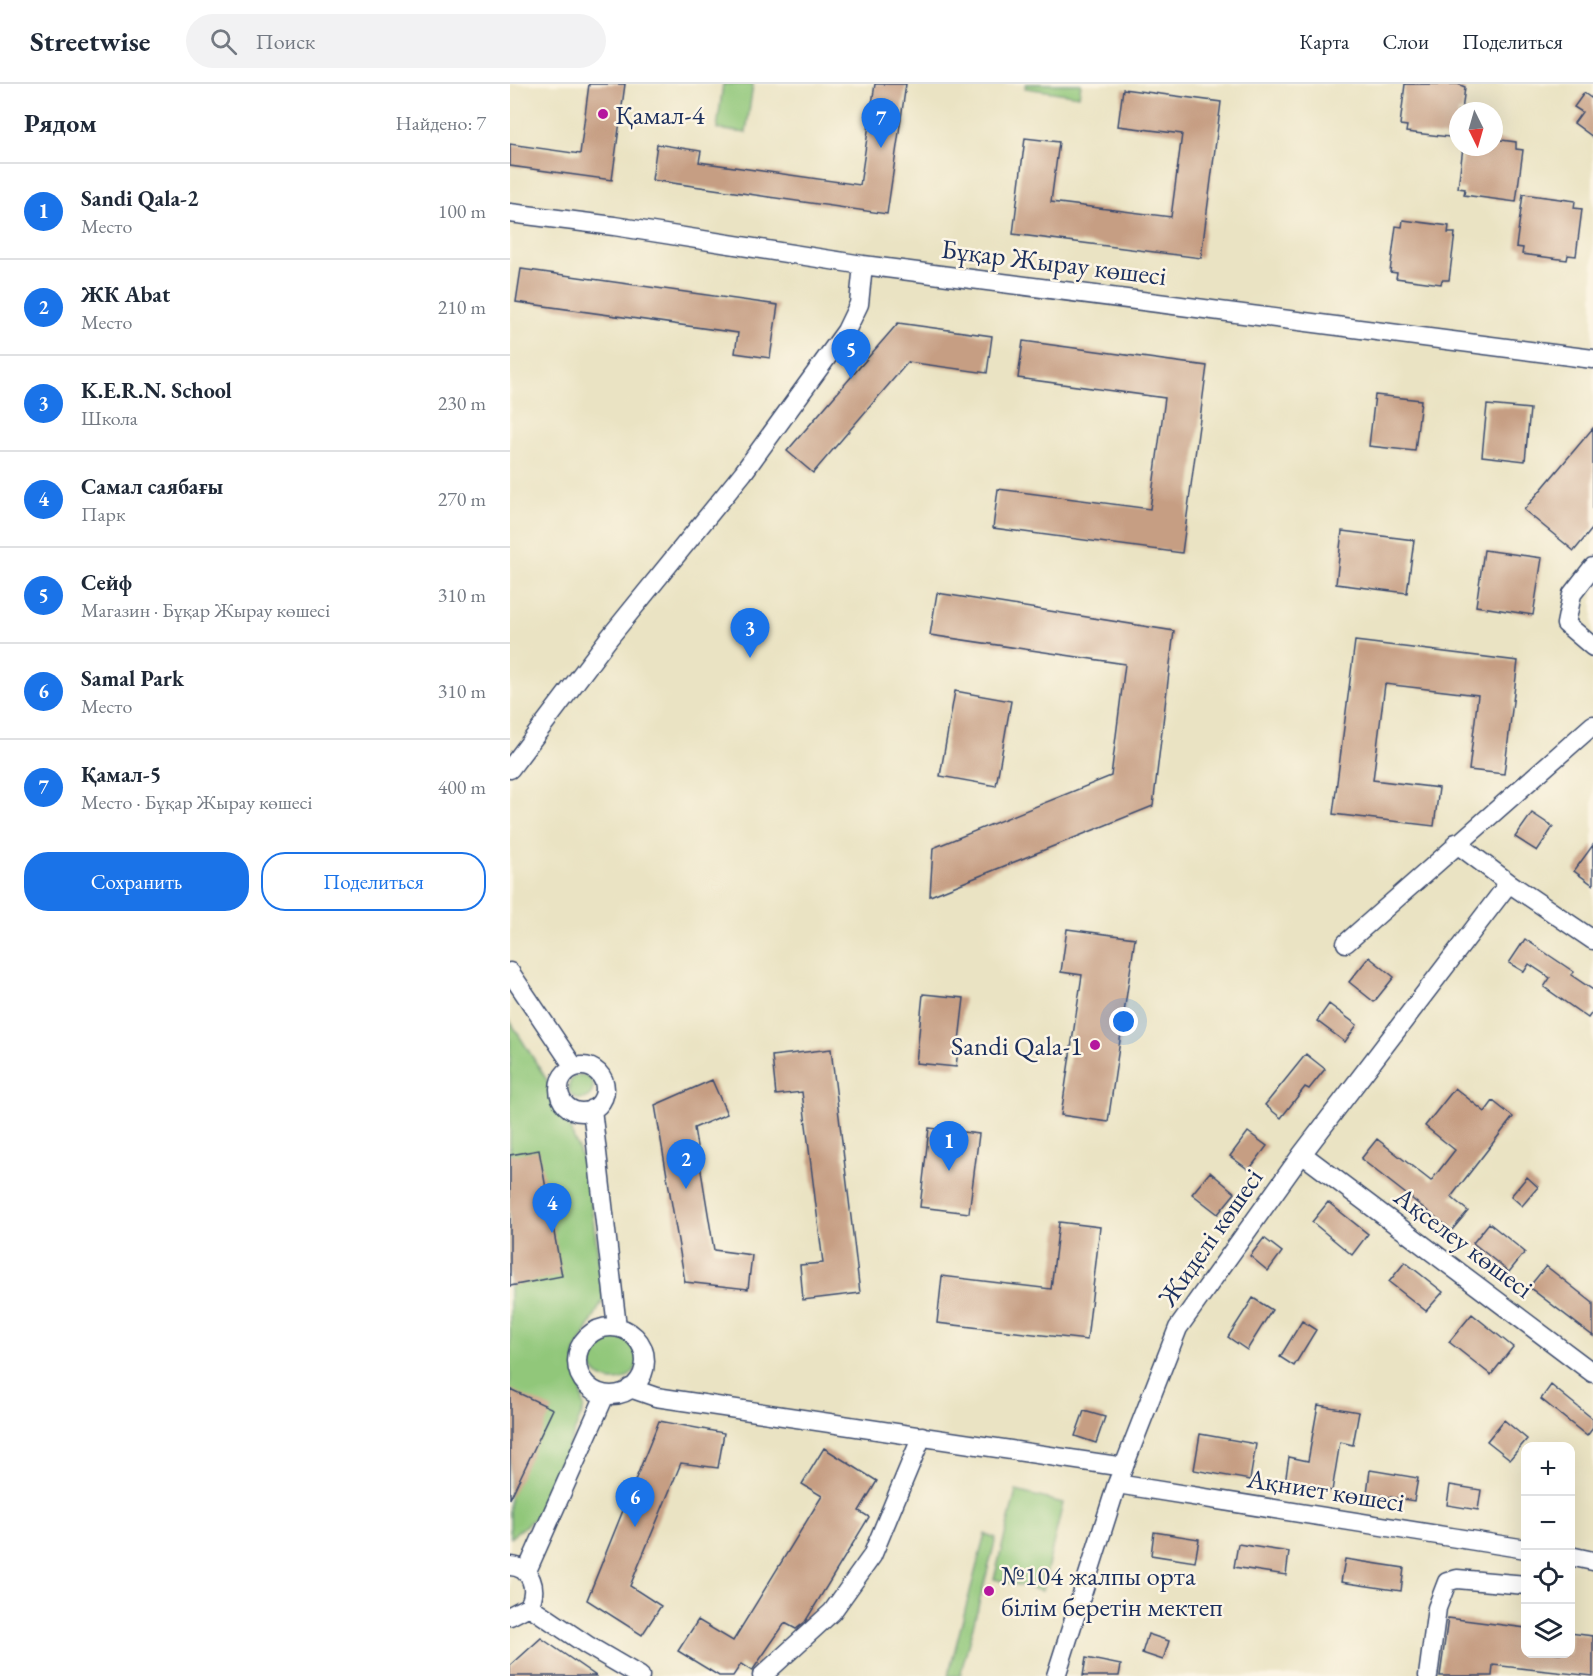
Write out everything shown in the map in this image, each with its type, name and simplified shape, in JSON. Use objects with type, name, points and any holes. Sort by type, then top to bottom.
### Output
[{"type":"street","name":"Бұқар Жырау көшесі","points":[[510,213],[614,225],[863,265],[1593,359]]},
{"type":"street","points":[[510,769],[609,638],[742,473],[846,331],[859,304],[863,265]]},
{"type":"street","points":[[1593,567],[1572,594],[1566,624],[1593,647]]},
{"type":"street","points":[[1346,944],[1456,843],[1593,725]]},
{"type":"street","points":[[1456,843],[1509,883],[1593,940]]},
{"type":"street","name":"Жиделі көшесі","points":[[1056,1676],[1120,1476],[1178,1329],[1302,1154],[1509,883]]},
{"type":"street","points":[[510,972],[574,1067]]},
{"type":"street","points":[[585,1066],[596,1071],[603,1080],[605,1091],[601,1102],[592,1109],[580,1112],[568,1108],[560,1098],[559,1086],[564,1074],[574,1067],[585,1066]]},
{"type":"street","points":[[592,1109],[617,1327]]},
{"type":"street","name":"Ақселеу көшесі","points":[[1302,1154],[1593,1373]]},
{"type":"street","points":[[617,1327],[633,1335],[643,1349],[645,1367],[637,1383],[630,1388],[623,1393],[605,1395],[589,1388],[579,1373],[577,1355],[585,1339],[599,1329],[617,1327]]},
{"type":"street","name":"Ақниет көшесі","points":[[630,1388],[656,1397],[922,1436],[1120,1476],[1521,1548]]},
{"type":"street","points":[[510,1616],[529,1606],[534,1586],[518,1570],[605,1395]]},
{"type":"street","points":[[762,1676],[832,1612],[872,1556],[922,1436]]},
{"type":"street","points":[[1575,1557],[1593,1561]]},
{"type":"street","points":[[1428,1676],[1437,1608],[1447,1582],[1457,1579],[1521,1585]]},
{"type":"street","points":[[529,1606],[587,1645],[640,1676]]},
{"type":"green space","points":[[723,84],[753,84],[746,133],[717,129]]},
{"type":"green space","points":[[1026,84],[1081,84],[1079,96],[1025,88]]},
{"type":"green space","points":[[510,1021],[555,1093],[586,1168],[604,1298],[575,1353],[584,1408],[542,1512],[510,1538]]},
{"type":"green space","points":[[581,1075],[586,1076],[592,1082],[592,1092],[586,1098],[581,1099],[576,1098],[570,1092],[569,1087],[570,1082],[576,1076]]},
{"type":"green space","points":[[609,1331],[619,1331],[632,1338],[639,1351],[639,1361],[632,1374],[619,1381],[609,1381],[600,1377],[593,1370],[589,1361],[589,1351],[593,1342],[600,1335]]},
{"type":"green space","points":[[1016,1491],[1063,1503],[1042,1591],[994,1579]]},
{"type":"green space","points":[[985,1534],[996,1538],[960,1676],[948,1676]]},
{"type":"building","name":"Қамал-4","points":[[589,84],[625,84],[612,180],[510,166],[510,144],[580,154]]},
{"type":"building","points":[[875,84],[906,84],[887,214],[652,180],[657,144],[701,151],[699,162],[860,185]]},
{"type":"building","points":[[1405,84],[1458,84],[1465,87],[1463,102],[1449,102],[1449,137],[1406,132],[1407,126],[1400,125]]},
{"type":"building","points":[[1123,89],[1221,102],[1201,258],[1013,234],[1025,138],[1059,142],[1051,202],[1171,217],[1182,134],[1118,126]]},
{"type":"building","points":[[1584,93],[1591,98],[1593,95],[1593,137],[1574,123],[1582,112],[1574,107]]},
{"type":"building","points":[[1503,140],[1516,142],[1516,149],[1523,150],[1516,202],[1464,195],[1465,189],[1458,188],[1462,156],[1503,156]]},
{"type":"building","points":[[1523,194],[1575,201],[1574,208],[1582,209],[1576,256],[1568,255],[1567,260],[1522,254],[1523,248],[1516,247]]},
{"type":"building","points":[[1403,220],[1449,226],[1448,233],[1455,233],[1449,280],[1442,280],[1441,284],[1396,278],[1397,273],[1390,272],[1396,226],[1402,227]]},
{"type":"building","points":[[521,269],[778,305],[770,358],[735,353],[738,333],[516,302]]},
{"type":"building","points":[[898,323],[992,336],[987,373],[908,362],[813,473],[787,451]]},
{"type":"building","points":[[1023,341],[1207,366],[1182,553],[993,528],[998,489],[1150,509],[1165,398],[1018,378]]},
{"type":"building","points":[[1375,395],[1421,400],[1415,451],[1369,446]]},
{"type":"building","points":[[1487,405],[1530,409],[1525,461],[1482,456]]},
{"type":"building","points":[[1593,428],[1593,528],[1574,551],[1524,510]]},
{"type":"building","points":[[1342,531],[1414,540],[1407,593],[1336,584]]},
{"type":"building","points":[[1484,550],[1542,558],[1533,615],[1476,606]]},
{"type":"building","points":[[937,593],[1174,631],[1153,806],[930,896],[933,848],[1111,776],[1125,664],[930,635]]},
{"type":"building","points":[[1355,641],[1518,661],[1504,774],[1469,770],[1478,695],[1385,684],[1373,780],[1439,788],[1434,826],[1333,814]]},
{"type":"building","points":[[955,691],[1011,701],[996,786],[940,776]]},
{"type":"building","points":[[1532,813],[1553,827],[1537,851],[1515,837]]},
{"type":"building","points":[[1593,845],[1593,885],[1574,871]]},
{"type":"building","name":"Sandi Qala-1","points":[[1067,929],[1135,938],[1108,1122],[1061,1115],[1082,975],[1061,972]]},
{"type":"building","points":[[1525,939],[1574,972],[1571,975],[1593,990],[1593,1011],[1588,1018],[1544,987],[1550,978],[1529,964],[1524,972],[1509,963]]},
{"type":"building","points":[[1369,957],[1394,977],[1374,1002],[1349,982]]},
{"type":"building","points":[[923,994],[964,998],[956,1067],[916,1063]]},
{"type":"building","points":[[1329,1004],[1357,1025],[1345,1042],[1317,1021]]},
{"type":"building","points":[[831,1049],[860,1293],[803,1300],[800,1265],[823,1263],[802,1092],[776,1095],[772,1056]]},
{"type":"building","points":[[1306,1054],[1325,1069],[1309,1089],[1305,1087],[1281,1118],[1265,1105]]},
{"type":"building","points":[[712,1080],[727,1114],[694,1128],[714,1250],[752,1255],[748,1289],[685,1282],[655,1105]]},
{"type":"building","points":[[1455,1088],[1485,1112],[1493,1101],[1513,1117],[1451,1197],[1468,1211],[1452,1230],[1361,1159],[1377,1139],[1431,1181],[1455,1150],[1425,1126]]},
{"type":"building","points":[[929,1128],[979,1134],[969,1213],[920,1207]]},
{"type":"building","points":[[1248,1132],[1267,1146],[1249,1170],[1230,1156]]},
{"type":"building","points":[[539,1150],[562,1276],[510,1286],[510,1155]]},
{"type":"building","points":[[1210,1172],[1235,1193],[1218,1214],[1192,1194]]},
{"type":"building","points":[[1527,1177],[1538,1187],[1522,1206],[1511,1196]]},
{"type":"building","points":[[1328,1202],[1368,1234],[1352,1255],[1312,1222]]},
{"type":"building","points":[[1059,1222],[1100,1227],[1087,1340],[937,1323],[942,1276],[1051,1289]]},
{"type":"building","points":[[1489,1223],[1525,1252],[1509,1272],[1473,1243]]},
{"type":"building","points":[[1264,1238],[1282,1252],[1268,1271],[1250,1256]]},
{"type":"building","points":[[1405,1262],[1443,1292],[1426,1311],[1389,1282]]},
{"type":"building","points":[[1546,1266],[1593,1303],[1593,1336],[1529,1287]]},
{"type":"building","points":[[1253,1298],[1272,1310],[1247,1350],[1228,1337]]},
{"type":"building","points":[[1472,1314],[1513,1347],[1491,1375],[1449,1342]]},
{"type":"building","points":[[1302,1321],[1316,1330],[1294,1366],[1280,1357]]},
{"type":"building","points":[[1551,1385],[1593,1419],[1593,1428],[1587,1436],[1541,1399]]},
{"type":"building","points":[[510,1389],[553,1409],[510,1499]]},
{"type":"building","points":[[1318,1405],[1359,1412],[1353,1445],[1340,1442],[1332,1491],[1285,1483],[1289,1457],[1308,1461]]},
{"type":"building","points":[[1084,1411],[1105,1417],[1096,1443],[1075,1436]]},
{"type":"building","points":[[1504,1420],[1527,1439],[1521,1442],[1521,1446],[1510,1459],[1487,1441]]},
{"type":"building","points":[[659,1421],[724,1433],[718,1468],[681,1463],[630,1586],[661,1606],[642,1635],[587,1600]]},
{"type":"building","points":[[1200,1434],[1256,1444],[1250,1480],[1194,1470]]},
{"type":"building","points":[[824,1448],[877,1481],[859,1511],[869,1517],[805,1622],[796,1629],[785,1623],[752,1671],[741,1664],[733,1676],[719,1676],[678,1651],[698,1620],[733,1641],[822,1496],[802,1484]]},
{"type":"building","points":[[1370,1470],[1418,1478],[1414,1501],[1367,1493]]},
{"type":"building","points":[[1450,1485],[1481,1490],[1478,1510],[1447,1505]]},
{"type":"building","points":[[1154,1532],[1199,1539],[1195,1562],[1151,1555]]},
{"type":"building","points":[[1238,1544],[1289,1552],[1286,1575],[1234,1567]]},
{"type":"building","points":[[1345,1559],[1404,1568],[1401,1591],[1341,1582]]},
{"type":"building","points":[[1448,1618],[1521,1627],[1521,1658],[1575,1658],[1575,1634],[1593,1636],[1593,1676],[1493,1665],[1492,1676],[1440,1676]]},
{"type":"building","points":[[1148,1634],[1169,1641],[1163,1660],[1142,1653]]},
{"type":"building","points":[[541,1638],[596,1676],[510,1676],[510,1666]]},
{"type":"building","points":[[1086,1658],[1121,1665],[1119,1676],[1083,1676]]},
{"type":"place","name":"Қамал-4","points":[[603,114]]},
{"type":"place","name":"Қамал-5","points":[[881,148]]},
{"type":"place","name":"Сейф","points":[[851,379]]},
{"type":"place","name":"K.E.R.N. School","points":[[750,658]]},
{"type":"place","name":"Sandi Qala-1","points":[[1095,1045]]},
{"type":"place","name":"Sandi Qala-2","points":[[949,1171]]},
{"type":"place","name":"ЖК Abat","points":[[686,1189]]},
{"type":"place","name":"Самал саябағы","points":[[552,1233]]},
{"type":"place","name":"Samal Park","points":[[635,1527]]},
{"type":"place","name":"№104 жалпы орта білім беретін мектеп","points":[[989,1591]]}]
